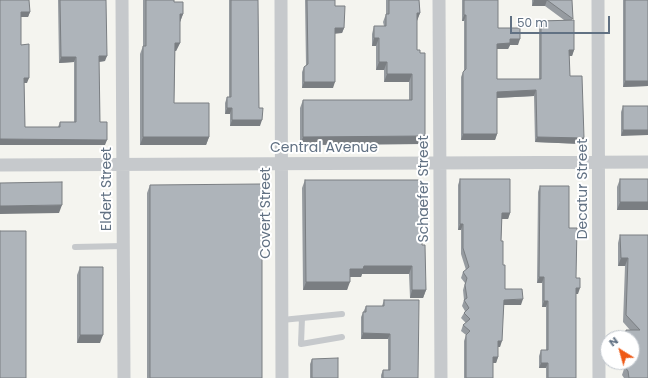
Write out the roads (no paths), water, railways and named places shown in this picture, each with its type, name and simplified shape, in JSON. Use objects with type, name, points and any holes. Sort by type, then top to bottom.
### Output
[{"type":"street","name":"Eldert Street","points":[[122,0],[124,378]]},
{"type":"street","name":"Covert Street","points":[[281,0],[282,378]]},
{"type":"street","name":"Schaefer Street","points":[[440,0],[441,378]]},
{"type":"street","name":"Decatur Street","points":[[598,0],[599,378]]},
{"type":"street","name":"Central Avenue","points":[[0,165],[282,165],[648,162]]},
{"type":"lane","points":[[75,247],[123,246]]},
{"type":"lane","points":[[282,320],[342,314]]},
{"type":"lane","points":[[302,318],[300,344],[342,337]]}]
